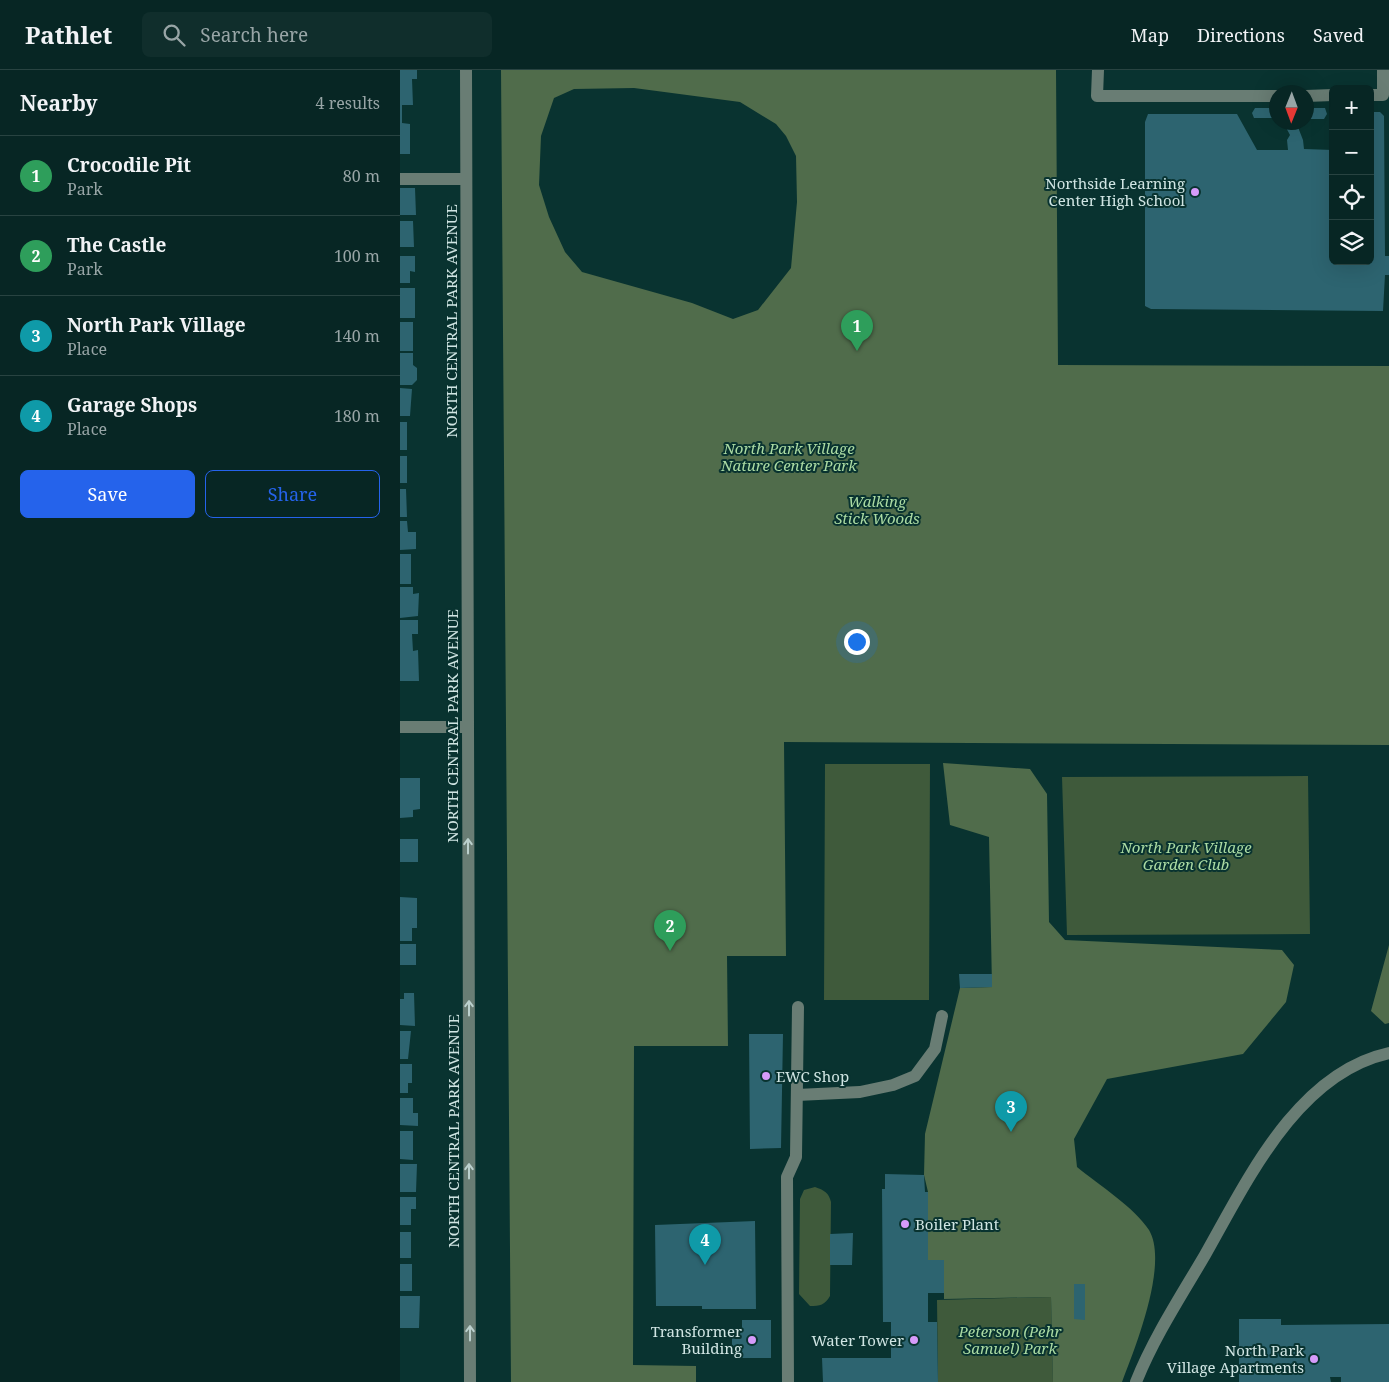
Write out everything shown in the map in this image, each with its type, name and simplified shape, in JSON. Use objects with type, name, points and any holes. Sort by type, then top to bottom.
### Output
[{"type":"street","name":"NORTH CENTRAL PARK AVENUE","points":[[466,70],[470,1382]]},
{"type":"street","points":[[1098,70],[1097,96],[1269,96]]},
{"type":"street","points":[[1374,95],[1383,95],[1383,70]]},
{"type":"street","points":[[1314,96],[1329,95]]},
{"type":"street","points":[[400,179],[466,179]]},
{"type":"street","points":[[400,727],[468,727]]},
{"type":"street","points":[[788,1382],[787,1177],[796,1157],[798,1006]]},
{"type":"street","points":[[796,1095],[860,1092],[893,1084],[915,1076],[935,1048],[942,1016]]},
{"type":"street","points":[[1136,1382],[1157,1338],[1261,1157],[1286,1122],[1308,1100],[1352,1067],[1376,1056],[1389,1053]]},
{"type":"green space","name":"Walking Stick Woods","points":[[501,70],[1056,70],[1058,365],[1389,366],[1389,745],[784,742],[786,956],[727,956],[728,1046],[634,1046],[633,1365],[696,1366],[696,1382],[511,1382]],"holes":[[[634,88],[740,102],[776,124],[786,136],[796,156],[797,202],[791,268],[758,310],[733,319],[692,303],[582,272],[565,252],[549,217],[539,185],[541,136],[554,98],[574,89]]]},
{"type":"green space","points":[[943,763],[1030,769],[1047,794],[1049,922],[1065,940],[1282,950],[1294,965],[1286,1002],[1243,1054],[1107,1079],[1074,1139],[1077,1167],[1143,1221],[1149,1230],[1154,1245],[1153,1284],[1148,1306],[1135,1349],[1122,1382],[1053,1382],[1051,1297],[944,1299],[944,1260],[928,1260],[928,1192],[924,1175],[925,1134],[960,988],[992,987],[989,837],[950,825]]},
{"type":"green space","points":[[825,764],[930,764],[929,1000],[824,1000]]},
{"type":"green space","name":"North Park Village Garden Club","points":[[1308,776],[1310,934],[1067,935],[1062,777]]},
{"type":"green space","points":[[1389,945],[1389,1023],[1385,1024],[1371,1011]]},
{"type":"green space","points":[[815,1187],[826,1192],[831,1202],[830,1296],[822,1304],[810,1306],[799,1294],[800,1199],[804,1190]]},
{"type":"green space","name":"Peterson (Pehr Samuel) Park","points":[[1051,1297],[1053,1382],[938,1382],[937,1300]]},
{"type":"building","points":[[400,70],[417,70],[417,79],[412,79],[413,105],[402,105],[402,123],[410,124],[410,154],[400,154]]},
{"type":"building","points":[[1255,108],[1269,108],[1269,118],[1254,118],[1252,113]]},
{"type":"building","points":[[1314,108],[1325,108],[1327,114],[1324,119],[1314,119]]},
{"type":"building","points":[[1374,112],[1380,112],[1384,116],[1385,256],[1389,256],[1389,275],[1385,275],[1383,311],[1151,309],[1145,306],[1145,122],[1148,114],[1237,114],[1257,150],[1288,150],[1287,140],[1290,135],[1287,130],[1299,130],[1304,149],[1329,150],[1329,265],[1374,265]]},
{"type":"building","points":[[400,188],[415,188],[416,215],[400,215]]},
{"type":"building","points":[[400,221],[413,221],[414,247],[400,247]]},
{"type":"building","points":[[400,256],[415,256],[415,272],[410,271],[410,283],[400,283]]},
{"type":"building","points":[[400,288],[415,288],[415,318],[400,318]]},
{"type":"building","points":[[400,322],[413,322],[413,351],[400,351]]},
{"type":"building","points":[[400,353],[413,353],[413,365],[417,368],[417,380],[412,385],[400,385]]},
{"type":"building","points":[[400,388],[412,389],[410,416],[400,416]]},
{"type":"building","points":[[400,422],[407,422],[407,450],[400,450]]},
{"type":"building","points":[[400,456],[407,456],[407,483],[400,483]]},
{"type":"building","points":[[400,489],[406,489],[407,517],[400,517]]},
{"type":"building","points":[[400,521],[407,521],[408,532],[416,532],[416,549],[400,550]]},
{"type":"building","points":[[400,554],[411,554],[411,584],[400,584]]},
{"type":"building","points":[[400,587],[413,587],[413,594],[419,593],[418,616],[400,618]]},
{"type":"building","points":[[400,620],[418,620],[418,634],[412,634],[413,651],[418,650],[419,681],[400,681]]},
{"type":"building","points":[[400,778],[420,778],[420,809],[413,810],[413,817],[400,818]]},
{"type":"building","points":[[400,839],[418,839],[418,862],[400,862]]},
{"type":"building","points":[[400,897],[417,898],[417,928],[412,928],[412,941],[400,941]]},
{"type":"building","points":[[400,944],[416,944],[416,965],[400,965]]},
{"type":"building","points":[[959,974],[992,974],[992,987],[960,988]]},
{"type":"building","points":[[404,993],[414,993],[415,1026],[400,1025],[400,999],[404,999]]},
{"type":"building","points":[[400,1031],[411,1031],[408,1059],[400,1059]]},
{"type":"building","name":"EWC Shop","points":[[749,1034],[783,1034],[781,1148],[750,1149]]},
{"type":"building","points":[[400,1064],[412,1064],[412,1083],[408,1083],[408,1093],[400,1093]]},
{"type":"building","points":[[400,1098],[413,1098],[413,1113],[418,1113],[418,1126],[400,1125]]},
{"type":"building","points":[[400,1131],[413,1131],[413,1160],[400,1159]]},
{"type":"building","points":[[400,1164],[417,1164],[416,1192],[400,1192]]},
{"type":"building","name":"Boiler Plant","points":[[885,1174],[924,1175],[925,1192],[928,1192],[928,1260],[944,1260],[944,1293],[928,1293],[928,1322],[937,1322],[938,1382],[823,1382],[822,1358],[891,1358],[891,1322],[883,1322],[882,1189],[885,1189]]},
{"type":"building","points":[[400,1197],[416,1197],[416,1209],[411,1209],[411,1225],[400,1225]]},
{"type":"building","points":[[755,1221],[756,1309],[702,1309],[702,1306],[656,1306],[655,1225]]},
{"type":"building","points":[[400,1232],[411,1232],[411,1258],[400,1258]]},
{"type":"building","points":[[853,1233],[852,1265],[830,1265],[830,1234]]},
{"type":"building","points":[[400,1264],[412,1264],[412,1291],[400,1291]]},
{"type":"building","points":[[1074,1284],[1085,1284],[1085,1320],[1074,1319]]},
{"type":"building","points":[[400,1296],[420,1296],[419,1328],[400,1328]]},
{"type":"building","name":"North Park Village Apartments","points":[[1239,1319],[1281,1319],[1281,1325],[1389,1324],[1389,1382],[1341,1382],[1341,1377],[1330,1377],[1331,1382],[1239,1382]]},
{"type":"building","name":"Transformer Building","points":[[742,1320],[771,1320],[771,1358],[742,1358],[742,1347],[732,1347],[732,1332],[742,1332]]},
{"type":"place","name":"Northside Learning Center High School","points":[[1195,192]]},
{"type":"place","name":"Crocodile Pit","points":[[857,351]]},
{"type":"place","name":"The Castle","points":[[670,951]]},
{"type":"place","name":"EWC Shop","points":[[766,1076]]},
{"type":"place","name":"North Park Village","points":[[1011,1132]]},
{"type":"place","name":"Boiler Plant","points":[[905,1224]]},
{"type":"place","name":"Garage Shops","points":[[705,1265]]},
{"type":"place","name":"Transformer Building","points":[[752,1340]]},
{"type":"place","name":"Water Tower","points":[[914,1340]]},
{"type":"place","name":"North Park Village Apartments","points":[[1314,1359]]},
{"type":"park label","name":"North Park Village Nature Center Park","points":[[789,456]]}]
